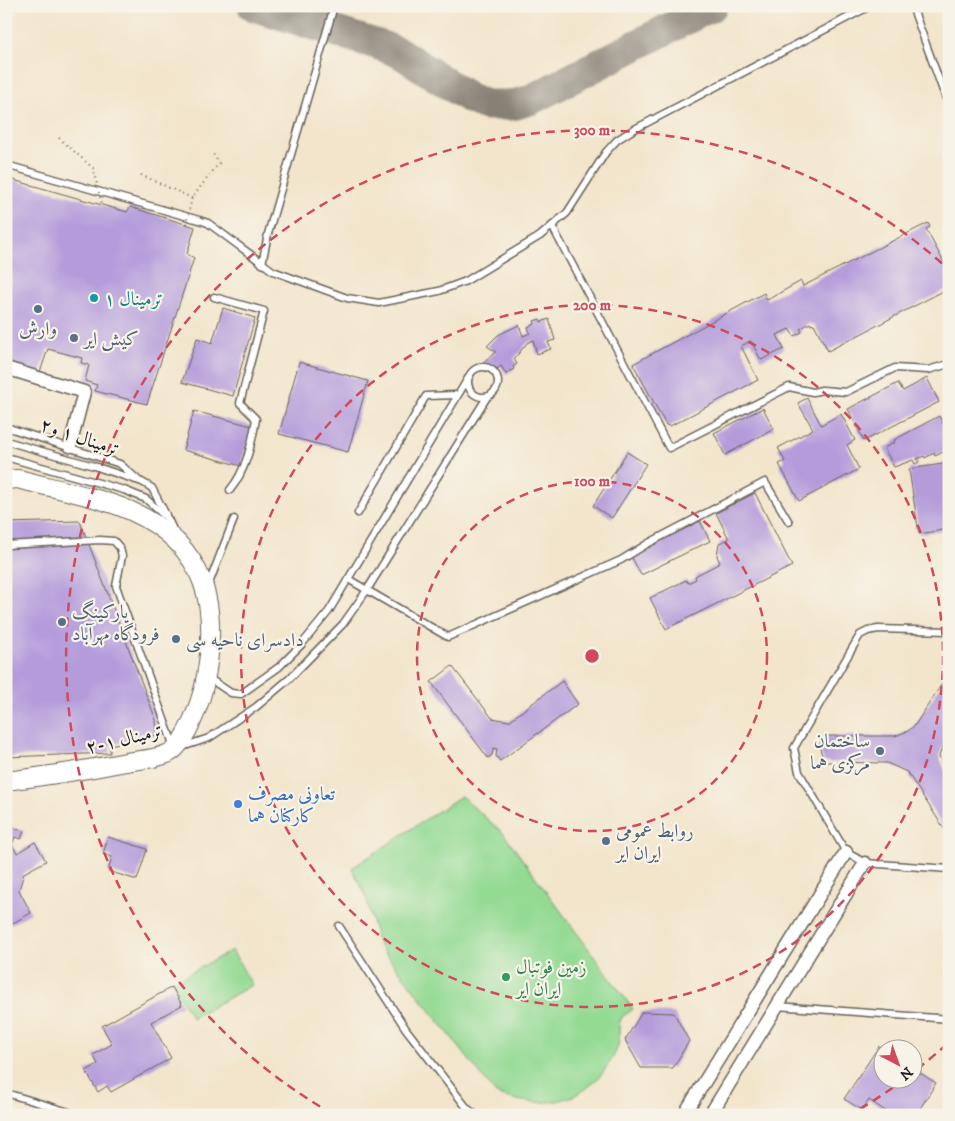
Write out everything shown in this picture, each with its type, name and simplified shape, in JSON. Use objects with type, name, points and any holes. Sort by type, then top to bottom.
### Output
[{"type":"main road","name":"ترمینال ۱-۲","points":[[6,480],[18,479],[130,511],[154,523],[182,549],[206,589],[210,625],[206,676],[194,716],[175,749],[167,754],[117,764],[6,781]]},
{"type":"street","points":[[6,368],[84,392],[70,446]]},
{"type":"street","points":[[684,1115],[846,852]]},
{"type":"street","points":[[710,1115],[865,863]]},
{"type":"lane","points":[[262,264],[268,234],[334,6]]},
{"type":"lane","points":[[6,165],[208,223],[273,271],[347,298],[379,303],[439,291],[466,281],[540,236],[567,213],[606,152],[617,140],[870,6]]},
{"type":"lane","points":[[912,6],[949,107]]},
{"type":"lane","points":[[552,226],[668,448],[789,387],[814,392],[822,390],[846,392],[895,368],[928,370],[949,364]]},
{"type":"lane","points":[[214,297],[264,311],[240,403],[256,419],[252,442],[238,480],[230,490]]},
{"type":"lane","points":[[6,545],[100,540],[114,541],[120,548],[122,556],[116,586],[175,749],[209,738],[256,706],[314,656],[343,624],[367,590],[487,397],[496,390],[498,384],[495,373],[485,367],[474,370],[470,375],[329,610],[302,644],[279,667],[241,694],[231,693],[206,676]]},
{"type":"lane","points":[[470,375],[468,386],[471,392],[476,396],[487,397]]},
{"type":"lane","points":[[358,513],[426,396],[457,395]]},
{"type":"lane","name":"ترمینال ۱ و۲","points":[[6,427],[70,446],[120,464],[140,481],[152,488],[182,549]]},
{"type":"lane","points":[[6,441],[140,481]]},
{"type":"lane","points":[[6,457],[124,490],[146,499],[168,519]]},
{"type":"lane","points":[[348,579],[448,637],[622,560],[647,544],[765,482],[789,522]]},
{"type":"lane","points":[[206,589],[234,519]]},
{"type":"lane","points":[[949,631],[878,629],[868,631],[860,636],[794,748],[799,772],[846,852],[865,863],[949,869]]},
{"type":"lane","points":[[339,926],[406,1029],[467,1108],[476,1115]]},
{"type":"lane","points":[[776,1006],[949,1019]]},
{"type":"lane","points":[[6,1093],[79,1115]]},
{"type":"path","points":[[6,124],[9,116]]},
{"type":"path","points":[[59,138],[93,168],[102,205]]},
{"type":"path","points":[[186,224],[192,198],[220,163],[213,154]]},
{"type":"path","points":[[141,176],[192,198]]},
{"type":"green space","name":"زمین فوتبال ایران ایر","points":[[461,796],[503,833],[633,1009],[621,1019],[617,1049],[607,1067],[595,1081],[581,1092],[567,1098],[551,1102],[533,1102],[496,1094],[378,944],[365,894],[352,868]]},
{"type":"green space","points":[[232,950],[252,985],[192,1018],[172,983]]},
{"type":"building","name":"ترمینال ۱","points":[[6,178],[127,212],[130,207],[195,227],[187,254],[194,258],[147,404],[95,391],[97,385],[85,381],[89,365],[81,363],[82,358],[48,349],[39,375],[6,365],[8,339],[6,338]]},
{"type":"building","points":[[928,223],[930,227],[926,229],[949,272],[949,288],[828,351],[814,324],[811,325],[810,323],[800,329],[802,332],[794,336],[789,329],[777,335],[784,349],[761,360],[751,341],[741,346],[758,380],[670,426],[666,425],[633,364],[764,293],[767,300],[801,281],[803,286]]},
{"type":"building","points":[[223,308],[255,318],[233,396],[182,382],[197,338],[212,343]]},
{"type":"building","points":[[540,319],[541,322],[549,319],[555,340],[548,342],[551,349],[537,354],[533,340],[527,343],[514,359],[517,364],[513,367],[514,369],[506,374],[501,366],[497,369],[482,363],[496,352],[487,346],[498,335],[519,325],[523,336],[530,333],[528,327],[535,324],[534,321]]},
{"type":"building","points":[[299,362],[368,381],[348,452],[279,434]]},
{"type":"building","points":[[927,378],[939,402],[864,441],[848,409],[898,383],[903,391]]},
{"type":"building","points":[[807,398],[821,425],[841,414],[855,440],[847,445],[859,469],[799,501],[779,464],[785,461],[778,448],[813,429],[798,403]]},
{"type":"building","points":[[763,408],[774,429],[725,455],[714,433]]},
{"type":"building","points":[[194,411],[252,426],[241,466],[183,450]]},
{"type":"building","points":[[939,416],[949,434],[949,449],[935,456],[934,453],[925,458],[924,456],[917,459],[919,462],[915,464],[913,460],[894,467],[884,448],[895,442],[894,440]]},
{"type":"building","points":[[627,452],[646,464],[612,518],[593,506]]},
{"type":"building","points":[[949,463],[949,529],[919,534],[909,469]]},
{"type":"building","points":[[755,493],[792,566],[666,629],[650,598],[686,580],[688,583],[696,579],[695,576],[720,563],[717,556],[719,543],[729,539],[716,513]]},
{"type":"building","name":"پارکینگ فرودگاه مهرآباد","points":[[80,521],[156,720],[157,735],[110,745],[110,753],[6,757],[6,523]]},
{"type":"building","points":[[700,521],[710,541],[641,575],[631,556]]},
{"type":"building","points":[[452,666],[492,718],[509,721],[562,681],[578,704],[500,761],[496,756],[497,749],[494,748],[492,755],[488,758],[431,682]]},
{"type":"building","name":"ساختمان مرکزی هما","points":[[949,673],[949,732],[939,756],[949,779],[949,836],[907,772],[887,763],[824,762],[819,745],[825,736],[895,736],[908,731],[915,725]]},
{"type":"building","points":[[6,826],[24,831],[21,839],[15,837],[12,845],[17,853],[35,842],[46,861],[24,873],[19,890],[31,913],[11,924],[6,916]]},
{"type":"building","points":[[108,837],[147,849],[137,880],[108,871],[112,857],[103,854]]},
{"type":"building","points":[[172,987],[182,1005],[151,1022],[171,1058],[111,1092],[107,1086],[98,1092],[86,1071],[98,1064],[93,1055],[112,1044],[102,1026]]},
{"type":"building","points":[[642,1012],[674,1013],[689,1041],[673,1068],[641,1068],[625,1040]]},
{"type":"building","points":[[872,1057],[872,1088],[922,1088],[922,1074],[936,1083],[916,1115],[885,1115],[887,1112],[869,1100],[862,1110],[844,1099]]},
{"type":"taxiway","points":[[253,6],[400,53],[471,99],[486,105],[513,105],[530,100],[712,6]]},
{"type":"place","name":"ترمینال ۱","points":[[94,298]]},
{"type":"place","name":"وارش","points":[[38,309]]},
{"type":"place","name":"کیش ایر","points":[[74,338]]},
{"type":"place","name":"پارکینگ فرودگاه مهرآباد","points":[[62,622]]},
{"type":"place","name":"دادسرای ناحیه سی","points":[[176,639]]},
{"type":"place","name":"ساختمان مرکزی هما","points":[[880,751]]},
{"type":"place","name":"تعاونی مصرف کارکنان هما","points":[[238,804]]},
{"type":"place","name":"روابط عمومی ایران ایر","points":[[606,841]]},
{"type":"place","name":"زمین فوتبال ایران ایر","points":[[506,977]]}]
